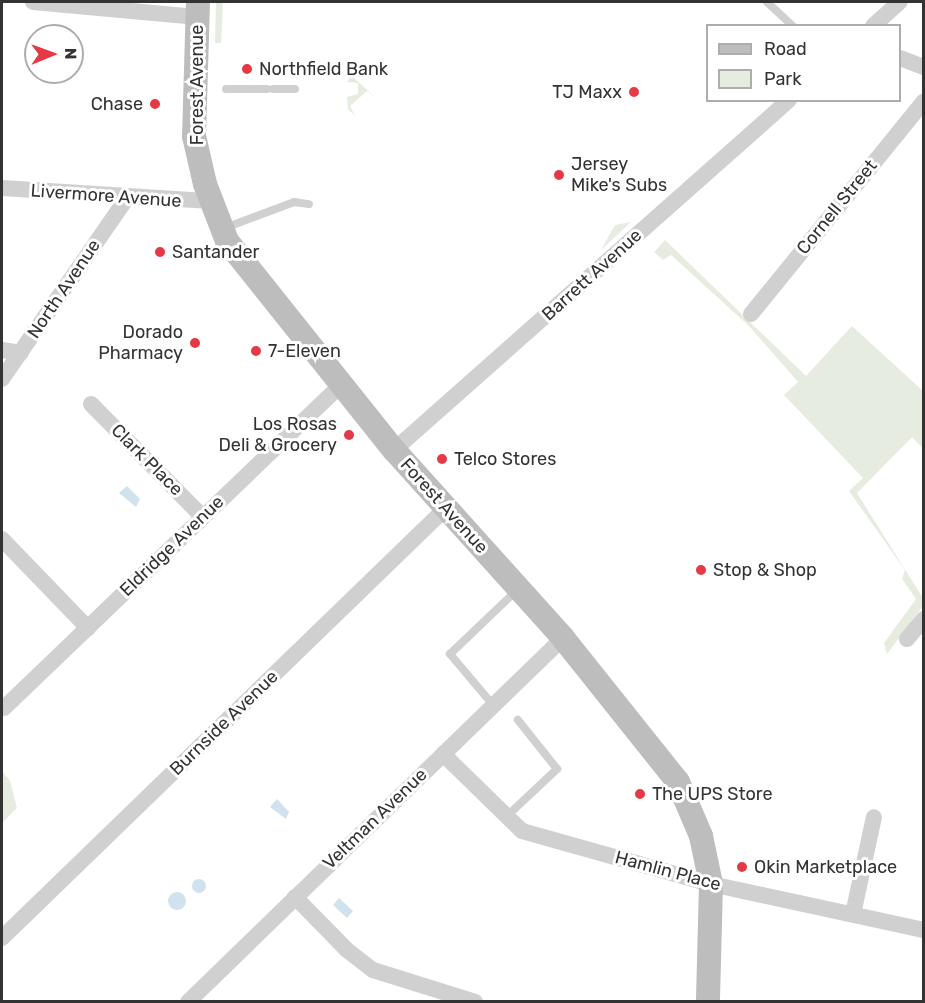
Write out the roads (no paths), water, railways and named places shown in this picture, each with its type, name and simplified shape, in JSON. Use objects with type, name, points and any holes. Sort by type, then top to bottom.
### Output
[{"type":"main road","name":"Forest Avenue","points":[[198,9],[194,136],[211,201],[222,229],[236,253],[394,450],[563,638],[678,782],[701,836],[711,884],[708,1002]]},
{"type":"street","points":[[33,2],[198,9]]},
{"type":"street","points":[[875,24],[900,2]]},
{"type":"street","points":[[901,58],[924,67]]},
{"type":"street","name":"Cornell Street","points":[[751,314],[924,101]]},
{"type":"street","name":"Barrett Avenue","points":[[394,450],[787,102]]},
{"type":"street","name":"Livermore Avenue","points":[[2,188],[126,199],[211,201]]},
{"type":"street","name":"North Avenue","points":[[2,379],[126,199]]},
{"type":"street","points":[[2,351],[21,352]]},
{"type":"street","name":"Eldridge Avenue","points":[[4,708],[341,385]]},
{"type":"street","name":"Clark Place","points":[[91,404],[202,517]]},
{"type":"street","name":"Burnside Avenue","points":[[2,938],[446,508]]},
{"type":"street","points":[[2,539],[88,628]]},
{"type":"street","points":[[906,639],[924,619]]},
{"type":"street","name":"Veltman Avenue","points":[[188,1002],[563,638]]},
{"type":"street","name":"Hamlin Place","points":[[443,754],[522,831],[711,884],[924,930]]},
{"type":"street","points":[[853,914],[874,817]]},
{"type":"street","points":[[295,897],[346,950],[374,970],[475,1002]]},
{"type":"lane","points":[[767,2],[792,24]]},
{"type":"lane","points":[[226,88],[295,89]]},
{"type":"lane","points":[[222,229],[294,202],[309,204]]},
{"type":"lane","points":[[493,705],[450,654],[518,589]]},
{"type":"lane","points":[[507,816],[557,769],[518,720]]},
{"type":"water","points":[[127,486],[140,499],[136,507],[119,493]]},
{"type":"water","points":[[277,799],[289,812],[286,819],[270,807]]},
{"type":"water","points":[[196,879],[202,879],[206,886],[202,893],[196,893],[192,889],[192,883]]},
{"type":"water","points":[[177,892],[183,895],[186,901],[183,907],[177,910],[171,907],[168,901],[171,895]]},
{"type":"water","points":[[339,898],[353,911],[347,918],[333,905]]},
{"type":"place","name":"Northfield Bank","points":[[247,69]]},
{"type":"place","name":"TJ Maxx","points":[[634,92]]},
{"type":"place","name":"Chase","points":[[155,104]]},
{"type":"place","name":"Jersey Mike's Subs","points":[[559,175]]},
{"type":"place","name":"Santander","points":[[160,252]]},
{"type":"place","name":"Dorado Pharmacy","points":[[195,343]]},
{"type":"place","name":"7-Eleven","points":[[256,351]]},
{"type":"place","name":"Los Rosas Deli & Grocery","points":[[349,435]]},
{"type":"place","name":"Telco Stores","points":[[442,459]]},
{"type":"place","name":"Stop & Shop","points":[[701,570]]},
{"type":"place","name":"The UPS Store","points":[[640,794]]},
{"type":"place","name":"Okin Marketplace","points":[[742,867]]}]
